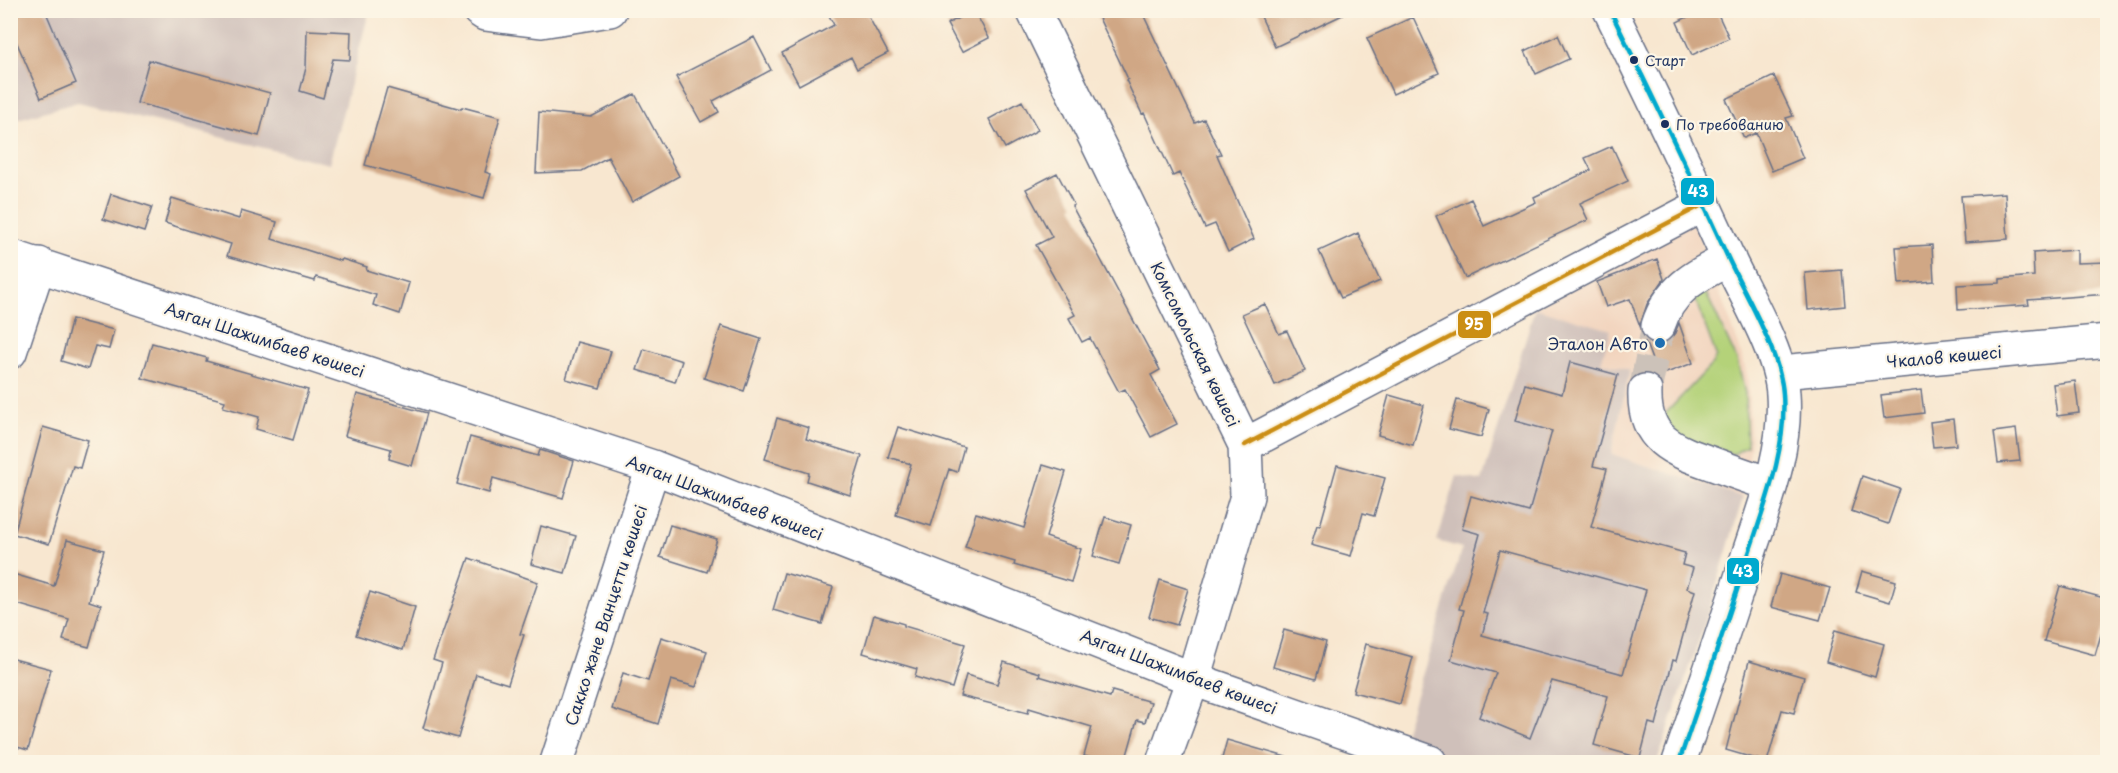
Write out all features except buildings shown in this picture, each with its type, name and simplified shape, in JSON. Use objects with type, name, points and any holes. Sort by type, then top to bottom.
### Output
[{"type":"street","points":[[479,10],[485,14],[541,21],[610,10]]},
{"type":"street","name":"Комсомольская көшесі","points":[[1033,10],[1245,445],[1247,496],[1193,679],[1163,762]]},
{"type":"street","points":[[1610,10],[1704,204],[1781,372],[1784,414],[1770,484],[1728,619],[1679,762]]},
{"type":"street","points":[[1245,445],[1704,204]]},
{"type":"street","points":[[1658,326],[1666,304],[1682,286],[1695,276],[1729,259]]},
{"type":"street","points":[[10,352],[25,260]]},
{"type":"street","name":"Аяган Шажимбаев көшесі","points":[[25,260],[653,467],[1193,679],[1430,762]]},
{"type":"street","name":"Чкалов көшесі","points":[[1781,372],[2108,341]]},
{"type":"street","points":[[1645,391],[1646,417],[1666,444],[1686,455],[1770,484]]},
{"type":"street","name":"Сакко және Ванцетти көшесі","points":[[557,762],[653,467]]},
{"type":"shaded area","points":[[11,11],[371,11],[329,164],[78,102],[11,121]]},
{"type":"shaded area","points":[[1694,223],[1737,340],[1748,378],[1751,444],[1743,497],[1611,454],[1630,371],[1601,362],[1535,308]]},
{"type":"shaded area","points":[[1535,308],[1611,330],[1601,362],[1630,370],[1611,454],[1743,497],[1708,614],[1657,762],[1466,762],[1402,740],[1462,548],[1437,541],[1457,476],[1482,481]]},
{"type":"green space","points":[[1699,290],[1705,291],[1737,360],[1745,393],[1747,446],[1734,454],[1682,442],[1664,418],[1666,413],[1713,363],[1716,355],[1695,299]]},
{"type":"tunnel","points":[[1645,391],[1658,326]]},
{"type":"transit line","name":"43","points":[[1610,10],[1762,326],[1776,362],[1783,394],[1782,435],[1773,476],[1679,762]]},
{"type":"transit line","name":"95","points":[[1245,445],[1704,204]]},
{"type":"place","name":"Старт","points":[[1634,60]]},
{"type":"place","name":"По требованию","points":[[1665,124]]},
{"type":"place","name":"Эталон Авто","points":[[1660,343]]}]
